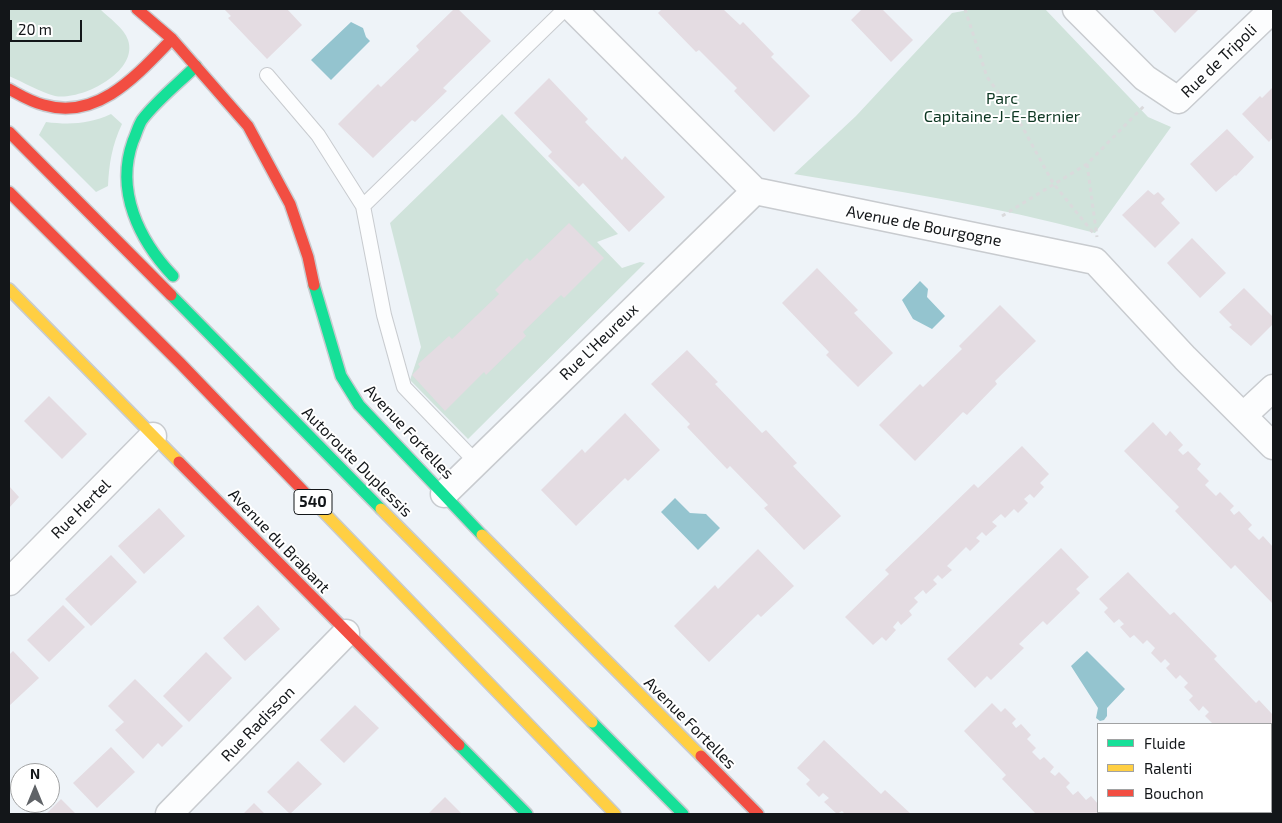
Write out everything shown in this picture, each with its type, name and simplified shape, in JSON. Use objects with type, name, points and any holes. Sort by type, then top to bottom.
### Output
[{"type":"main road","name":"Avenue Fortelles","points":[[137,9],[172,39],[248,126],[290,204],[308,257],[319,305],[341,376],[359,405],[506,560],[758,814]]},
{"type":"main road","points":[[9,89],[47,106],[79,108],[119,92],[172,39]]},
{"type":"main road","points":[[184,288],[154,256],[137,226],[128,196],[127,158],[141,121],[196,66]]},
{"type":"main road","name":"Autoroute Duplessis","points":[[9,132],[683,814]]},
{"type":"main road","name":"540","points":[[9,192],[180,363],[615,814]]},
{"type":"main road","name":"Avenue du Brabant","points":[[9,289],[346,633],[527,814]]},
{"type":"main road","points":[[200,308],[228,355]]},
{"type":"street","points":[[573,9],[755,191]]},
{"type":"street","name":"Rue de Tripoli","points":[[1076,9],[1145,78],[1160,90],[1178,100],[1273,9]]},
{"type":"street","name":"Avenue de Bourgogne","points":[[755,191],[972,236],[1096,250]]},
{"type":"street","name":"Rue L'Heureux","points":[[444,494],[755,191]]},
{"type":"street","points":[[1096,250],[1185,358],[1273,446]]},
{"type":"street","points":[[1244,415],[1273,388]]},
{"type":"street","name":"Rue Hertel","points":[[9,582],[153,436]]},
{"type":"street","name":"Rue Radisson","points":[[169,814],[346,633]]},
{"type":"lane","points":[[363,206],[565,9]]},
{"type":"lane","points":[[267,75],[318,134],[363,206],[384,315],[404,387],[476,462]]},
{"type":"path","points":[[965,9],[987,78],[1018,119],[1053,183],[1096,250]]},
{"type":"path","points":[[972,236],[1053,183],[1087,164],[1160,90]]},
{"type":"path","points":[[1087,164],[1096,250]]},
{"type":"green space","points":[[9,9],[100,9],[120,27],[128,40],[129,52],[125,63],[117,73],[105,82],[79,94],[55,96],[32,87],[9,76]]},
{"type":"green space","name":"Parc Capitaine-J-E-Bernier","points":[[974,9],[1045,9],[1148,117],[1171,127],[1095,233],[983,207],[794,174],[856,116],[952,13]]},
{"type":"green space","points":[[111,114],[122,124],[112,155],[108,186],[96,192],[39,135],[46,122],[79,123]]},
{"type":"green space","points":[[502,114],[618,234],[597,242],[622,268],[640,262],[645,263],[468,439],[410,380],[421,347],[390,223]]},
{"type":"water","points":[[351,22],[363,28],[366,37],[370,41],[331,80],[311,60]]},
{"type":"water","points":[[920,281],[928,289],[927,297],[945,316],[932,329],[913,319],[902,300]]},
{"type":"water","points":[[675,498],[690,513],[706,514],[720,528],[698,550],[661,512]]},
{"type":"water","points":[[1087,651],[1125,689],[1107,708],[1107,716],[1104,720],[1100,721],[1096,718],[1098,708],[1071,666]]},
{"type":"building","points":[[224,9],[287,9],[302,25],[267,59],[228,18],[231,16]]},
{"type":"building","points":[[454,9],[458,9],[491,41],[443,88],[447,91],[415,122],[412,120],[373,158],[338,124],[378,84],[381,87],[419,50],[416,46]]},
{"type":"building","points":[[662,9],[723,9],[740,25],[743,22],[774,54],[771,57],[810,96],[774,132],[734,91],[737,88],[699,50],[696,52],[658,13]]},
{"type":"building","points":[[862,9],[882,9],[913,40],[891,62],[851,20]]},
{"type":"building","points":[[1152,9],[1199,9],[1175,33]]},
{"type":"building","points":[[549,78],[588,119],[585,122],[622,160],[625,156],[665,197],[629,232],[583,183],[579,187],[548,156],[552,152],[514,113]]},
{"type":"building","points":[[1273,87],[1273,137],[1269,142],[1242,114],[1260,96],[1262,98]]},
{"type":"building","points":[[1227,129],[1254,157],[1236,176],[1216,192],[1190,164]]},
{"type":"building","points":[[1148,190],[1154,195],[1158,192],[1165,199],[1161,203],[1180,223],[1155,248],[1122,215]]},
{"type":"building","points":[[569,223],[604,258],[564,298],[561,295],[523,332],[526,336],[486,375],[484,372],[445,411],[412,375],[420,367],[418,364],[449,336],[452,339],[499,294],[495,290],[527,258],[530,261]]},
{"type":"building","points":[[1192,238],[1226,273],[1200,298],[1167,263]]},
{"type":"building","points":[[817,268],[858,310],[854,313],[893,353],[858,387],[826,355],[829,352],[782,303]]},
{"type":"building","points":[[1244,288],[1273,317],[1273,324],[1251,346],[1229,327],[1232,325],[1219,312]]},
{"type":"building","points":[[1000,305],[1036,341],[995,381],[997,384],[967,415],[963,412],[915,461],[879,425],[920,384],[923,387],[962,349],[959,346]]},
{"type":"building","points":[[687,350],[718,382],[715,384],[762,433],[766,430],[797,463],[793,466],[841,516],[804,550],[764,508],[768,505],[730,466],[727,469],[687,427],[690,424],[651,384]]},
{"type":"building","points":[[49,396],[87,434],[62,459],[24,421]]},
{"type":"building","points":[[625,413],[660,450],[628,481],[625,478],[576,526],[541,490],[582,449],[585,453]]},
{"type":"building","points":[[1153,422],[1166,436],[1170,431],[1183,445],[1178,450],[1183,455],[1188,451],[1201,464],[1197,469],[1209,481],[1205,485],[1216,496],[1220,492],[1234,506],[1230,510],[1234,515],[1239,511],[1252,525],[1248,529],[1259,540],[1263,536],[1273,547],[1273,604],[1235,565],[1231,569],[1175,511],[1179,507],[1124,451]]},
{"type":"building","points":[[1022,446],[1049,474],[1040,483],[1044,487],[1034,498],[1030,494],[1024,499],[1028,503],[1018,513],[1014,509],[1005,518],[1001,514],[992,522],[997,526],[986,536],[982,532],[976,538],[980,541],[970,551],[966,547],[947,566],[952,570],[942,579],[938,575],[933,580],[937,584],[926,594],[923,590],[914,598],[918,602],[909,611],[912,615],[901,625],[898,621],[893,627],[896,630],[886,641],[882,637],[873,645],[845,617],[889,574],[885,570],[974,484],[978,488]]},
{"type":"building","points":[[9,486],[19,497],[9,508]]},
{"type":"building","points":[[159,508],[185,536],[144,574],[118,546]]},
{"type":"building","points":[[1061,548],[1089,577],[1076,589],[1080,593],[1047,625],[1043,621],[1019,644],[1024,648],[991,680],[987,676],[975,688],[947,659]]},
{"type":"building","points":[[758,549],[794,586],[761,617],[758,614],[709,662],[674,626],[715,585],[718,589]]},
{"type":"building","points":[[111,555],[137,582],[91,626],[65,599]]},
{"type":"building","points":[[1128,572],[1170,615],[1174,612],[1217,656],[1214,659],[1256,703],[1259,700],[1273,715],[1273,771],[1272,723],[1212,723],[1205,716],[1209,712],[1203,706],[1199,711],[1189,700],[1193,696],[1184,687],[1188,683],[1180,675],[1176,679],[1166,668],[1170,664],[1165,659],[1161,663],[1151,653],[1155,648],[1147,640],[1143,644],[1134,635],[1130,638],[1120,627],[1124,624],[1119,619],[1114,623],[1104,612],[1108,608],[1099,599]]},
{"type":"building","points":[[63,605],[85,627],[49,662],[27,640]]},
{"type":"building","points":[[258,605],[280,629],[245,661],[223,638]]},
{"type":"building","points":[[13,651],[39,678],[9,706],[9,655]]},
{"type":"building","points":[[206,652],[232,678],[189,722],[163,696]]},
{"type":"building","points":[[135,679],[183,726],[162,747],[158,743],[143,759],[115,730],[124,722],[108,706]]},
{"type":"building","points":[[992,703],[1001,712],[1005,708],[1016,719],[1012,723],[1016,728],[1021,724],[1031,735],[1027,739],[1036,748],[1032,752],[1040,760],[1044,757],[1054,767],[1050,772],[1055,776],[1059,772],[1070,783],[1066,787],[1073,795],[1078,791],[1086,800],[1091,796],[1097,803],[1097,813],[1100,814],[1036,814],[1002,779],[1006,775],[964,731]]},
{"type":"building","points":[[355,705],[379,728],[344,763],[320,740]]},
{"type":"building","points":[[824,740],[881,794],[885,790],[911,814],[845,814],[842,811],[837,814],[824,802],[829,798],[823,793],[819,797],[806,784],[810,780],[797,768]]},
{"type":"building","points":[[111,747],[135,772],[97,808],[73,783]]},
{"type":"building","points":[[298,761],[322,784],[290,814],[267,792]]},
{"type":"building","points":[[445,797],[462,814],[428,814]]},
{"type":"building","points":[[60,800],[76,814],[46,814],[60,813]]},
{"type":"building","points":[[254,803],[265,814],[243,814]]},
{"type":"traffic: fast","points":[[173,276],[150,247],[134,214],[129,196],[128,160],[133,141],[142,120],[196,66]]},
{"type":"traffic: fast","points":[[314,285],[341,376],[359,405],[482,535]]},
{"type":"traffic: fast","points":[[171,295],[381,509]]},
{"type":"traffic: fast","points":[[592,722],[683,814]]},
{"type":"traffic: fast","points":[[459,745],[527,814]]},
{"type":"traffic: slow","points":[[9,289],[179,462]]},
{"type":"traffic: slow","points":[[310,498],[615,814]]},
{"type":"traffic: slow","points":[[381,509],[592,722]]},
{"type":"traffic: slow","points":[[482,535],[701,756]]},
{"type":"traffic: jam","points":[[137,9],[172,39],[248,126],[290,204],[308,257],[314,285]]},
{"type":"traffic: jam","points":[[9,89],[44,105],[64,108],[82,106],[116,91],[172,39]]},
{"type":"traffic: jam","points":[[9,132],[171,295]]},
{"type":"traffic: jam","points":[[9,192],[180,363],[310,498]]},
{"type":"traffic: jam","points":[[179,462],[459,745]]},
{"type":"traffic: jam","points":[[701,756],[758,814]]}]
